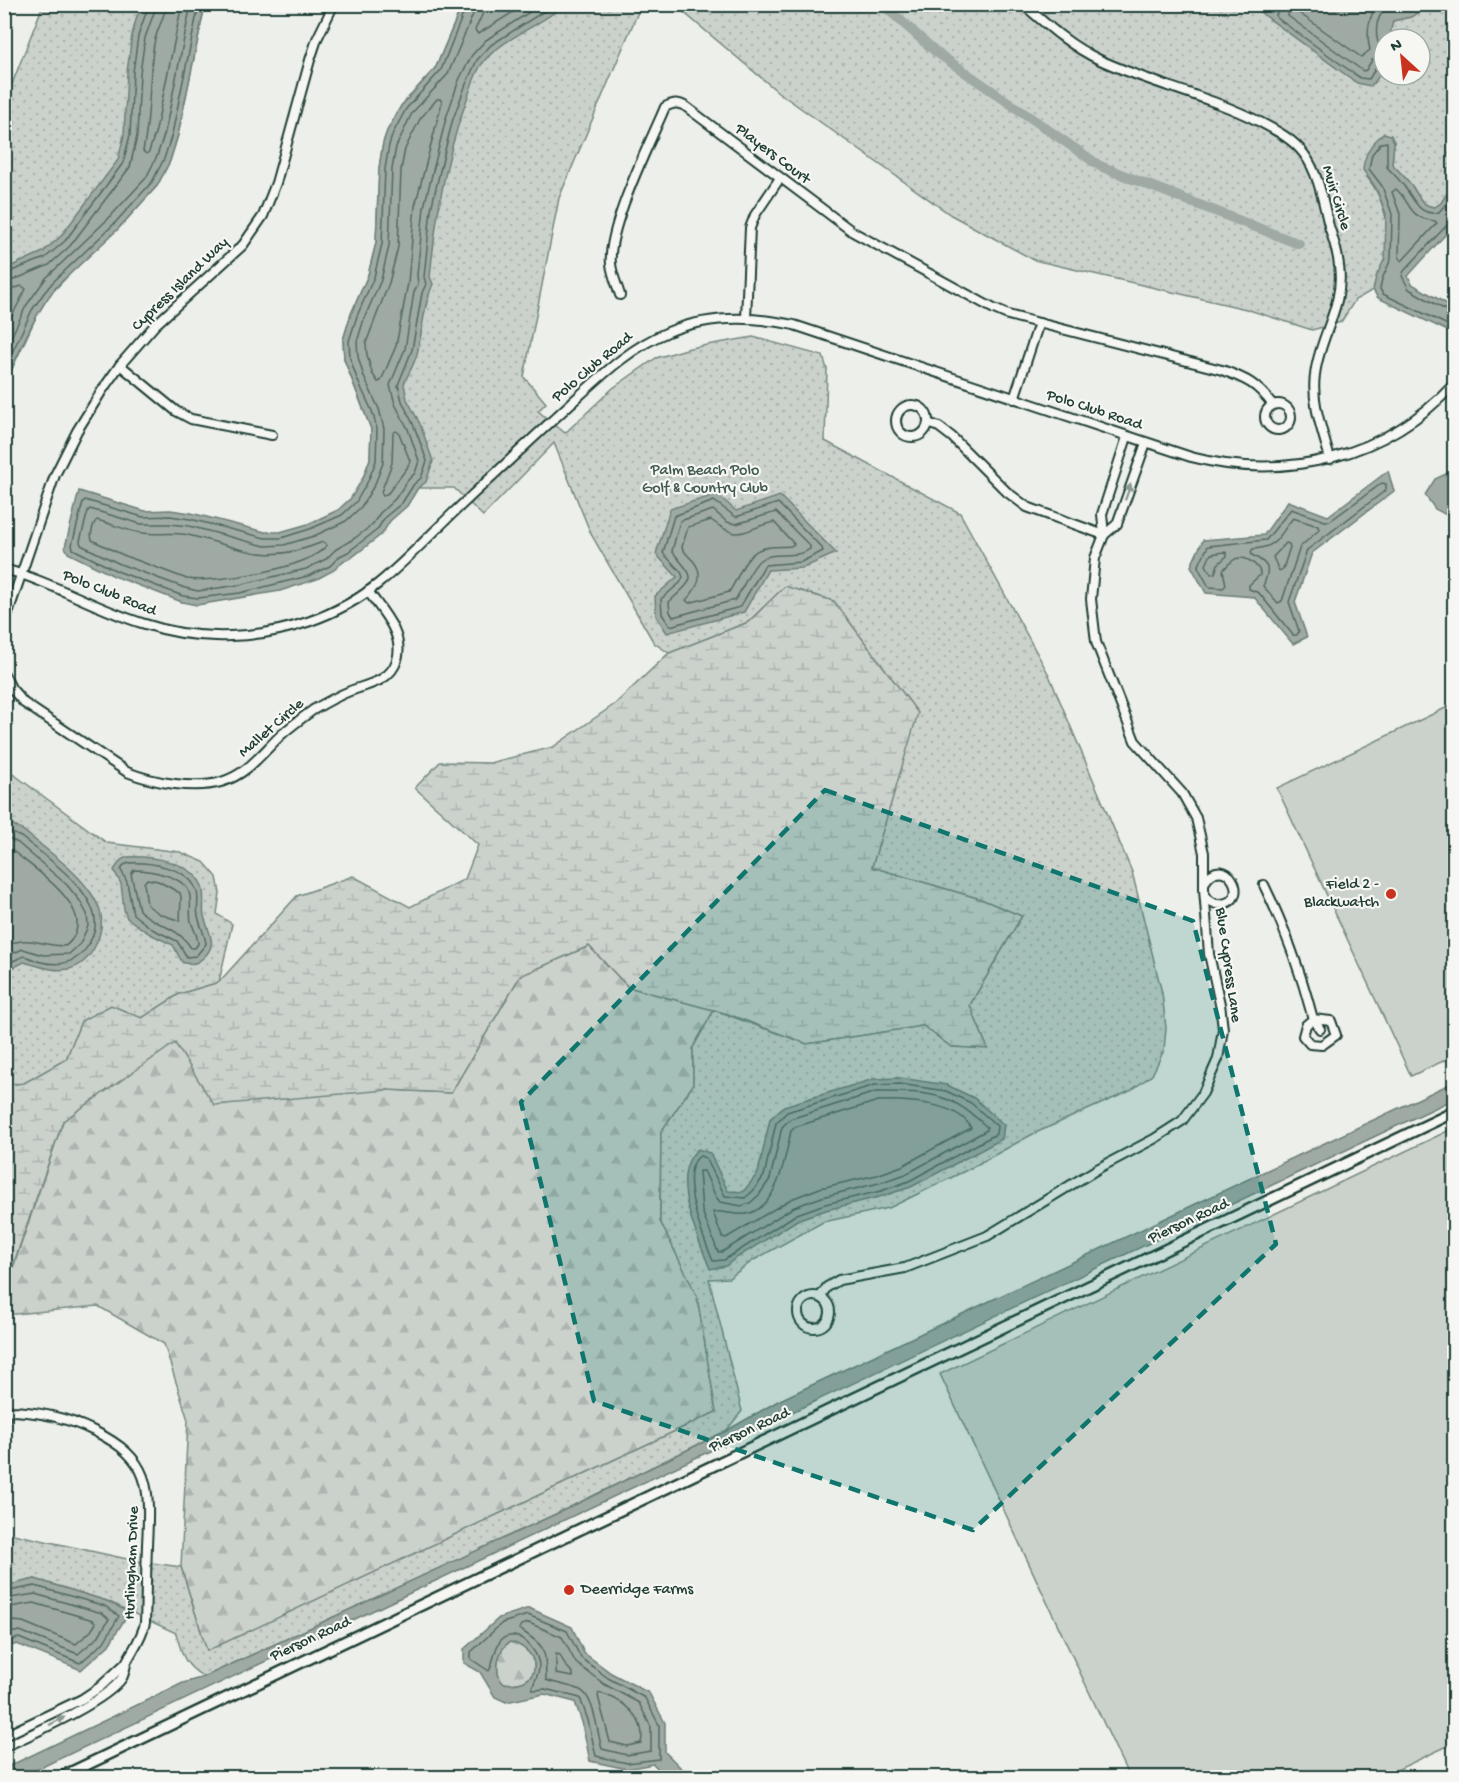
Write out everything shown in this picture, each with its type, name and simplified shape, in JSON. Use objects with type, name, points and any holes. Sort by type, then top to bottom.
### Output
[{"type":"street","name":"Cypress Island Way","points":[[22,574],[55,475],[88,412],[120,365],[155,326],[243,245],[263,216],[276,183],[317,39],[334,4]]},
{"type":"street","name":"Muir Circle","points":[[1023,4],[1065,40],[1083,52],[1251,118],[1286,136],[1303,153],[1316,176],[1340,267],[1339,295],[1318,360],[1314,387],[1315,402],[1330,459]]},
{"type":"street","name":"Players Court","points":[[620,295],[611,263],[616,231],[623,208],[665,107],[672,103],[679,103],[853,232],[994,309],[1222,370],[1243,378],[1261,389],[1273,405]]},
{"type":"street","points":[[746,318],[750,228],[755,215],[780,178]]},
{"type":"street","name":"Polo Club Road","points":[[4,569],[161,629],[205,636],[232,636],[285,628],[336,610],[379,583],[570,404],[628,353],[669,331],[714,320],[746,318],[794,325],[1127,437],[1199,460],[1234,466],[1288,467],[1330,459],[1380,440],[1404,427],[1455,384]]},
{"type":"street","points":[[1014,399],[1039,322]]},
{"type":"street","points":[[120,365],[176,411],[191,419],[272,435]]},
{"type":"street","points":[[908,405],[913,405],[923,409],[928,423],[927,428],[919,435],[909,437],[900,431],[896,421],[899,411],[908,405]]},
{"type":"street","points":[[928,423],[939,427],[952,437],[1007,492],[1027,507],[1104,535]]},
{"type":"street","name":"Blue Cypress Lane","points":[[820,1297],[827,1287],[839,1280],[905,1268],[987,1236],[1099,1168],[1154,1140],[1182,1121],[1203,1093],[1218,1059],[1223,1029],[1209,954],[1204,894],[1204,853],[1196,818],[1182,793],[1136,741],[1096,642],[1091,599],[1095,558],[1104,535],[1102,514],[1127,437]]},
{"type":"street","name":"Blue Cypress Lane","points":[[1104,535],[1117,524],[1146,443]]},
{"type":"street","points":[[4,626],[22,574]]},
{"type":"street","name":"Mallet Circle","points":[[4,674],[11,688],[24,703],[127,772],[139,777],[183,784],[222,782],[254,764],[280,736],[314,710],[351,691],[380,681],[390,672],[398,653],[398,640],[368,591]]},
{"type":"street","points":[[1204,883],[1211,875],[1221,872],[1230,876],[1236,885],[1231,900],[1222,904],[1211,902],[1204,894]]},
{"type":"street","points":[[1264,885],[1282,924],[1313,1019],[1320,1029]]},
{"type":"street","name":"Pierson Road","points":[[58,1778],[1455,1112]]},
{"type":"street","name":"Blue Cypress Lane","points":[[820,1297],[828,1304],[828,1319],[816,1328],[805,1325],[798,1317],[798,1307],[805,1298],[820,1297]]},
{"type":"street","name":"Hurlingham Drive","points":[[4,1424],[5,1411],[46,1414],[85,1426],[107,1437],[126,1450],[136,1462],[144,1476],[149,1506],[145,1623],[141,1637],[126,1664],[100,1687],[82,1699],[4,1736]]},
{"type":"street","name":"Hurlingham Drive","points":[[4,1747],[91,1704],[118,1684],[124,1676],[126,1664]]},
{"type":"highlighted area","points":[[825,790],[1193,921],[1276,1244],[973,1530],[594,1401],[521,1102]]},
{"type":"green space","points":[[43,5],[205,5],[178,135],[170,161],[157,186],[118,229],[78,265],[48,297],[38,313],[5,384],[5,102]]},
{"type":"green space","name":"Palm Beach Polo Golf & Country Club","points":[[462,5],[641,5],[559,198],[524,377],[546,403],[538,411],[565,433],[613,388],[656,358],[690,348],[753,337],[823,356],[827,369],[825,441],[960,513],[1049,675],[1132,872],[1162,993],[1166,1028],[1164,1050],[1152,1075],[1130,1091],[1033,1134],[971,1168],[889,1208],[823,1222],[754,1260],[729,1278],[709,1279],[742,1411],[726,1431],[558,1513],[204,1677],[188,1664],[176,1633],[107,1601],[35,1579],[5,1586],[4,1532],[136,1561],[181,1567],[207,1651],[716,1412],[697,1296],[660,1221],[661,1132],[693,1085],[693,1048],[714,1010],[807,1044],[923,1026],[951,1047],[988,1049],[970,1005],[1022,916],[981,899],[872,867],[918,713],[834,601],[785,586],[748,622],[669,653],[654,643],[591,534],[554,443],[483,516],[454,488],[418,488],[363,478],[370,459],[371,429],[344,359],[343,340],[351,314],[368,275],[376,243],[379,168],[383,143],[401,106],[436,67]]},
{"type":"green space","points":[[675,5],[1454,5],[1454,183],[1441,203],[1435,207],[1426,205],[1392,164],[1394,142],[1367,177],[1378,195],[1385,216],[1388,238],[1385,259],[1373,290],[1355,300],[1341,322],[1312,330],[1246,309],[1034,260],[951,215],[778,92]]},
{"type":"green space","points":[[785,586],[834,601],[919,713],[872,867],[981,899],[1022,916],[970,1005],[988,1049],[951,1047],[923,1026],[807,1044],[728,1014],[628,987],[589,946],[520,976],[451,1093],[387,1090],[214,1105],[175,1043],[63,1121],[12,1268],[5,1270],[5,1085],[24,1083],[66,1059],[81,1021],[111,1005],[142,1018],[179,994],[219,982],[297,896],[353,876],[410,907],[465,879],[478,845],[415,788],[440,762],[490,763],[553,747],[615,704],[669,653],[748,622]]},
{"type":"green space","name":"Field 2 - Blackwatch","points":[[1454,704],[1454,1056],[1411,1076],[1277,788]]},
{"type":"green space","points":[[5,768],[107,843],[180,852],[204,862],[217,877],[220,893],[217,914],[232,924],[219,982],[179,994],[142,1018],[111,1005],[81,1021],[66,1059],[24,1083],[5,1085]]},
{"type":"green space","points":[[589,946],[628,987],[714,1010],[693,1048],[693,1085],[661,1132],[660,1221],[697,1295],[716,1412],[207,1651],[181,1567],[188,1420],[164,1344],[98,1306],[5,1315],[5,1270],[13,1268],[63,1121],[175,1042],[387,1090],[451,1093],[520,976]]},
{"type":"green space","points":[[1454,1128],[1454,1743],[1382,1777],[1129,1777],[940,1374]]},
{"type":"green space","points":[[510,1642],[521,1646],[529,1653],[534,1668],[532,1675],[526,1680],[503,1683],[498,1673],[498,1661],[502,1650]]},
{"type":"water","points":[[145,4],[205,5],[178,135],[170,161],[157,186],[118,229],[48,297],[5,384],[5,269],[43,252],[61,236],[118,160],[124,135],[127,72],[132,35],[137,16]]},
{"type":"water","points":[[1297,4],[1429,5],[1411,17],[1393,21],[1392,27],[1372,27],[1372,84],[1370,86],[1357,83],[1260,12]]},
{"type":"water","points":[[462,5],[564,5],[503,44],[485,60],[474,80],[452,145],[435,232],[430,277],[433,284],[425,309],[417,354],[404,384],[407,399],[420,424],[433,461],[426,482],[418,488],[407,506],[390,521],[382,534],[351,558],[317,579],[280,591],[197,605],[182,602],[114,576],[68,553],[65,547],[79,491],[145,511],[170,510],[191,513],[265,532],[280,532],[308,524],[338,510],[351,498],[363,478],[370,459],[371,429],[344,359],[343,340],[351,314],[368,275],[376,243],[379,168],[383,143],[401,106],[436,67]]},
{"type":"water","points":[[1384,133],[1391,135],[1394,142],[1392,164],[1410,183],[1423,203],[1435,207],[1441,203],[1454,183],[1454,225],[1408,276],[1412,284],[1454,308],[1454,334],[1378,298],[1373,290],[1385,258],[1386,214],[1376,188],[1363,170],[1369,149]]},
{"type":"water","points":[[1388,471],[1394,491],[1312,553],[1295,602],[1307,637],[1293,644],[1254,597],[1206,593],[1191,566],[1203,540],[1264,535],[1288,501],[1328,516]]},
{"type":"water","points":[[1448,473],[1454,474],[1454,519],[1435,509],[1425,495],[1435,479]]},
{"type":"water","points":[[717,494],[736,511],[780,496],[836,553],[803,568],[768,570],[744,612],[667,633],[656,616],[655,596],[677,577],[656,554],[670,509]]},
{"type":"water","points":[[5,820],[24,831],[68,867],[91,893],[100,910],[99,937],[90,954],[77,966],[57,970],[24,962],[5,972]]},
{"type":"water","points":[[127,857],[158,859],[179,865],[196,876],[204,896],[204,916],[211,938],[208,953],[201,960],[193,963],[182,962],[173,945],[150,934],[127,918],[121,884],[114,870],[121,860]]},
{"type":"water","points":[[900,1078],[947,1085],[974,1098],[1004,1125],[1002,1139],[911,1187],[799,1219],[726,1266],[710,1269],[693,1224],[685,1190],[685,1174],[689,1160],[698,1149],[710,1153],[728,1191],[743,1192],[758,1173],[770,1119],[784,1106],[874,1079]]},
{"type":"water","points":[[1454,1082],[1454,1099],[21,1777],[5,1777],[5,1768],[183,1683],[204,1677],[558,1513],[726,1431],[778,1401]]},
{"type":"water","points":[[35,1579],[107,1601],[129,1612],[109,1645],[81,1670],[17,1644],[5,1648],[5,1586]]},
{"type":"water","points":[[529,1608],[572,1627],[584,1653],[611,1673],[649,1693],[665,1723],[665,1752],[682,1769],[712,1777],[667,1777],[653,1764],[627,1769],[590,1761],[582,1722],[575,1702],[544,1694],[506,1702],[495,1697],[480,1672],[464,1663],[464,1649],[499,1618]],"holes":[[[510,1642],[521,1646],[533,1660],[532,1675],[517,1683],[503,1683],[498,1673],[498,1661],[502,1650]]]},
{"type":"waterway","points":[[882,4],[936,52],[1100,166],[1299,244]]},
{"type":"waterway","points":[[1445,1778],[1454,1773]]},
{"type":"place","name":"Field 2 - Blackwatch","points":[[1391,894]]},
{"type":"place","name":"Deerridge Farms","points":[[569,1590]]}]
